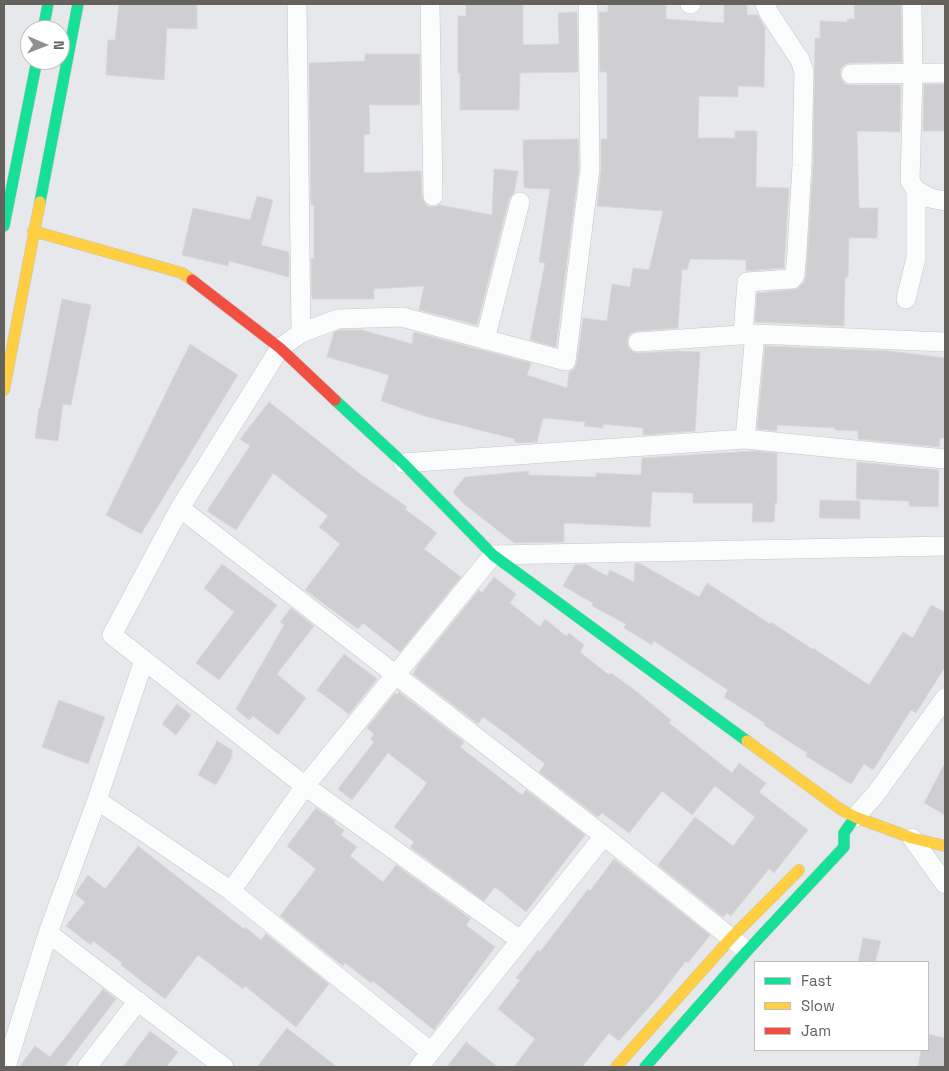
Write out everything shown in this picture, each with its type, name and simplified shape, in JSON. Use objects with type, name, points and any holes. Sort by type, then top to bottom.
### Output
[{"type":"street","points":[[44,20],[48,4]]},
{"type":"street","points":[[4,390],[78,4]]},
{"type":"street","points":[[297,4],[301,333]]},
{"type":"street","points":[[430,4],[433,196]]},
{"type":"street","points":[[520,940],[305,786],[112,635],[180,508],[280,348],[301,333],[338,318],[402,317],[566,361],[590,169],[588,4]]},
{"type":"street","points":[[745,440],[749,334],[747,282],[792,279],[795,275],[802,165],[804,72],[800,60],[765,4]]},
{"type":"street","points":[[912,4],[913,74],[910,181],[916,190],[930,198],[945,201]]},
{"type":"street","points":[[4,226],[35,70]]},
{"type":"street","points":[[851,74],[945,73]]},
{"type":"street","points":[[906,299],[916,258],[916,190]]},
{"type":"street","points":[[485,340],[520,202]]},
{"type":"street","points":[[33,231],[182,273],[280,348],[403,463],[493,555],[840,808],[855,816],[912,838],[945,846]]},
{"type":"street","points":[[638,342],[749,334],[945,342]]},
{"type":"street","points":[[403,463],[745,440],[945,459]]},
{"type":"street","points":[[180,508],[604,836],[732,937],[747,951]]},
{"type":"street","points":[[493,555],[945,546]]},
{"type":"street","points":[[231,891],[305,786],[493,555]]},
{"type":"street","points":[[6,1067],[48,933],[97,800],[144,660]]},
{"type":"street","points":[[645,1067],[747,951],[844,847],[844,832],[855,816],[875,795],[945,698]]},
{"type":"street","points":[[97,800],[231,891],[431,1052]]},
{"type":"street","points":[[832,836],[844,832]]},
{"type":"street","points":[[419,1067],[604,836]]},
{"type":"street","points":[[912,838],[945,884]]},
{"type":"street","points":[[616,1067],[732,937],[806,863]]},
{"type":"street","points":[[48,933],[224,1067]]},
{"type":"street","points":[[87,1067],[138,1002]]},
{"type":"building","points":[[119,4],[197,4],[197,29],[167,28],[164,80],[106,75],[108,40],[115,40]]},
{"type":"building","points":[[466,4],[523,4],[523,45],[559,44],[558,13],[577,12],[578,72],[520,73],[519,110],[460,110],[458,16],[466,16]]},
{"type":"building","points":[[608,4],[666,4],[666,19],[724,23],[724,4],[747,4],[747,15],[758,15],[765,28],[764,87],[738,86],[738,97],[699,96],[698,138],[735,138],[735,131],[757,131],[756,187],[789,188],[784,268],[746,271],[746,260],[690,259],[687,270],[682,269],[678,328],[637,331],[631,333],[627,342],[629,349],[638,353],[700,352],[695,431],[643,435],[643,428],[603,424],[603,428],[584,426],[585,422],[543,418],[537,442],[520,443],[514,442],[515,439],[428,417],[381,401],[389,375],[327,357],[334,332],[340,330],[362,330],[412,344],[414,332],[531,363],[527,375],[567,388],[569,372],[574,369],[577,362],[583,318],[607,321],[612,284],[630,287],[633,268],[649,270],[663,211],[597,206],[601,170],[601,139],[607,139],[607,72],[600,72],[599,12],[608,12]]},
{"type":"building","points":[[854,4],[901,4],[902,62],[850,63],[841,68],[840,74],[845,84],[901,85],[900,132],[857,131],[859,208],[878,208],[877,238],[849,238],[848,277],[845,277],[844,326],[755,322],[757,293],[797,289],[804,282],[806,276],[813,166],[815,38],[820,38],[820,21],[847,22],[847,19],[855,19]]},
{"type":"building","points":[[365,54],[420,54],[420,105],[369,105],[370,134],[364,135],[364,173],[421,171],[422,197],[427,206],[434,207],[440,205],[492,215],[494,169],[518,171],[514,193],[509,199],[477,325],[419,310],[424,286],[374,289],[374,299],[312,299],[311,258],[314,259],[314,205],[311,205],[309,63],[365,61]]},
{"type":"building","points":[[924,84],[945,84],[945,131],[923,131]]},
{"type":"building","points":[[578,139],[579,168],[556,347],[530,340],[545,263],[539,262],[550,189],[524,188],[523,140]]},
{"type":"building","points":[[257,196],[273,200],[261,245],[289,252],[289,277],[229,261],[228,266],[182,255],[193,208],[250,220]]},
{"type":"building","points":[[62,299],[91,305],[71,405],[63,404],[58,441],[35,438],[39,408]]},
{"type":"building","points":[[190,344],[238,375],[141,534],[106,515]]},
{"type":"building","points":[[765,346],[889,351],[945,358],[945,438],[940,438],[939,447],[858,439],[858,431],[835,430],[835,428],[777,425],[777,431],[757,429]]},
{"type":"building","points":[[269,402],[360,474],[407,507],[405,509],[437,533],[424,549],[461,577],[400,652],[363,623],[358,629],[305,590],[340,544],[319,527],[328,516],[273,473],[236,530],[207,511],[250,446],[240,439]]},
{"type":"building","points":[[755,451],[777,453],[777,503],[775,503],[774,522],[752,522],[753,503],[693,503],[693,493],[652,492],[650,527],[564,523],[564,542],[514,543],[464,504],[453,492],[465,477],[529,471],[528,475],[596,477],[596,473],[641,475],[642,458]]},
{"type":"building","points":[[857,462],[939,470],[938,507],[909,506],[909,501],[856,499]]},
{"type":"building","points":[[820,500],[860,501],[860,519],[819,518]]},
{"type":"building","points":[[635,563],[639,563],[699,597],[707,583],[869,685],[903,632],[913,638],[931,605],[945,612],[945,667],[916,713],[911,710],[873,770],[864,764],[851,784],[806,756],[807,753],[724,697],[728,690],[654,641],[652,645],[624,628],[626,624],[592,606],[593,603],[563,586],[575,565],[585,564],[607,576],[610,570],[634,582]]},
{"type":"building","points":[[222,564],[277,605],[219,680],[196,663],[234,612],[204,588]]},
{"type":"building","points":[[494,577],[516,594],[510,603],[540,627],[545,619],[566,636],[569,633],[584,645],[580,652],[609,675],[611,673],[632,688],[671,720],[669,723],[732,773],[739,763],[766,783],[759,792],[808,830],[774,873],[769,869],[731,916],[727,913],[723,917],[658,865],[695,817],[733,846],[755,817],[715,786],[692,815],[662,791],[629,833],[602,813],[598,817],[539,772],[545,764],[508,735],[483,717],[478,724],[413,674],[418,665],[479,590],[482,593]]},
{"type":"building","points":[[291,608],[314,626],[277,674],[306,698],[278,735],[253,716],[249,720],[236,709],[284,625],[280,622]]},
{"type":"building","points":[[344,654],[377,679],[349,714],[317,690]]},
{"type":"building","points":[[399,692],[464,742],[460,747],[522,795],[526,790],[585,835],[526,912],[495,887],[484,901],[410,847],[414,842],[394,827],[427,783],[388,753],[352,800],[338,789],[374,742],[370,739],[374,734],[367,728],[395,693],[397,695]]},
{"type":"building","points":[[59,700],[105,717],[88,764],[42,747]]},
{"type":"building","points":[[177,704],[191,715],[176,735],[162,724]]},
{"type":"building","points":[[217,741],[232,750],[232,757],[216,785],[198,775]]},
{"type":"building","points":[[945,763],[945,815],[924,803]]},
{"type":"building","points":[[316,808],[335,821],[334,823],[344,830],[341,835],[357,847],[350,856],[383,882],[396,865],[471,919],[466,925],[495,947],[434,1030],[373,981],[371,983],[345,963],[343,966],[280,916],[316,869],[287,846]]},
{"type":"building","points":[[138,846],[244,929],[245,927],[261,940],[266,934],[329,984],[296,1027],[245,986],[243,989],[198,955],[165,999],[93,941],[91,945],[66,926],[85,902],[75,894],[88,875],[105,889]]},
{"type":"building","points":[[614,859],[710,935],[688,963],[686,961],[659,996],[619,1041],[609,1033],[582,1067],[514,1067],[535,1039],[498,1009],[520,980],[516,978],[538,950],[540,952],[588,889],[590,891]]},
{"type":"building","points":[[863,938],[881,941],[875,961],[858,961]]},
{"type":"building","points":[[103,989],[116,999],[64,1067],[19,1067],[35,1046],[50,1057]]},
{"type":"building","points":[[287,1028],[337,1067],[257,1067]]},
{"type":"building","points":[[150,1031],[178,1052],[166,1067],[123,1067]]},
{"type":"building","points":[[929,1034],[945,1038],[945,1067],[918,1067],[921,1051],[929,1051]]},
{"type":"building","points":[[466,1042],[498,1067],[447,1067]]},
{"type":"traffic: fast","points":[[45,20],[48,4]]},
{"type":"traffic: fast","points":[[40,202],[78,4]]},
{"type":"traffic: fast","points":[[4,226],[35,70]]},
{"type":"traffic: fast","points":[[335,400],[403,463],[493,555],[747,741]]},
{"type":"traffic: fast","points":[[645,1067],[747,951],[844,847],[844,833],[855,817]]},
{"type":"traffic: slow","points":[[4,390],[40,202]]},
{"type":"traffic: slow","points":[[33,231],[182,273],[192,280]]},
{"type":"traffic: slow","points":[[747,741],[840,809],[855,817],[912,838],[945,846]]},
{"type":"traffic: slow","points":[[616,1067],[732,937],[799,870]]},
{"type":"traffic: jam","points":[[192,280],[280,348],[335,400]]}]
